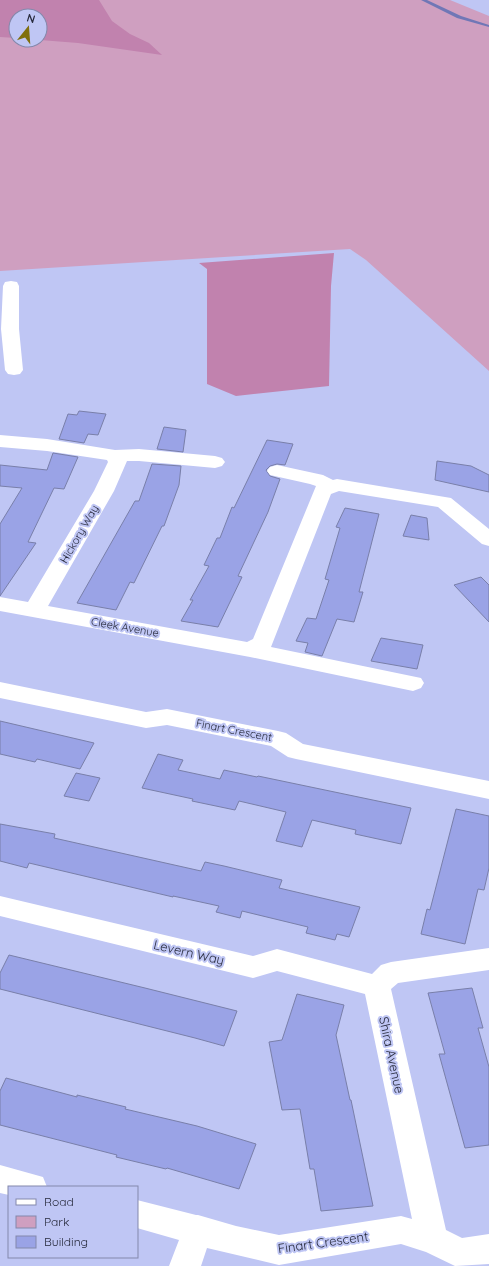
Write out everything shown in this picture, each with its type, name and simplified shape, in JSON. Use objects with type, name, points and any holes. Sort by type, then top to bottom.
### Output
[{"type":"street","points":[[11,286],[5,329],[14,370]]},
{"type":"street","points":[[0,441],[47,445],[115,456],[140,455],[215,462]]},
{"type":"street","name":"Hickory Way","points":[[34,611],[104,491],[118,462],[115,456]]},
{"type":"street","points":[[277,471],[316,479],[332,487]]},
{"type":"street","points":[[250,650],[262,643],[323,490],[337,485],[444,502],[489,540]]},
{"type":"street","name":"Cleek Avenue","points":[[0,604],[250,650],[414,683]]},
{"type":"street","name":"Finart Crescent","points":[[0,690],[146,720],[167,717],[278,739],[296,751],[489,790]]},
{"type":"street","name":"Levern Way","points":[[0,906],[253,967],[276,960],[377,986]]},
{"type":"street","points":[[377,986],[391,973],[489,959]]},
{"type":"street","name":"Shira Avenue","points":[[377,986],[432,1239]]},
{"type":"street","points":[[0,1179],[28,1186]]},
{"type":"street","name":"Finart Crescent","points":[[138,1214],[198,1229],[236,1241],[279,1250],[401,1230],[432,1239],[469,1256]]},
{"type":"street","points":[[185,1266],[198,1229]]},
{"type":"green space","points":[[0,0],[450,0],[489,16],[489,371],[366,260],[350,249],[0,271]]},
{"type":"shaded area","points":[[0,0],[99,0],[112,21],[130,34],[149,43],[162,55],[78,43],[48,41],[48,8],[8,8],[8,38],[0,37]]},
{"type":"shaded area","points":[[334,253],[331,286],[329,386],[236,396],[207,384],[207,269],[199,263]]},
{"type":"building","points":[[79,411],[106,414],[98,435],[88,434],[84,443],[59,439],[68,414],[77,415]]},
{"type":"building","points":[[164,427],[186,430],[183,452],[157,449]]},
{"type":"building","points":[[267,440],[293,444],[285,465],[277,464],[270,466],[266,470],[270,476],[280,479],[268,512],[238,576],[242,577],[218,627],[181,621],[193,600],[190,600],[209,566],[204,565],[217,538],[220,538],[232,507],[234,508]]},
{"type":"building","points":[[53,453],[78,457],[64,489],[54,488],[28,542],[36,543],[0,596],[0,524],[22,488],[0,486],[0,465],[47,470]]},
{"type":"building","points":[[437,461],[471,466],[489,475],[489,492],[435,480]]},
{"type":"building","points":[[152,464],[181,466],[179,485],[164,526],[162,526],[134,583],[130,582],[116,610],[77,603],[135,501],[139,501]]},
{"type":"building","points":[[345,508],[379,514],[359,592],[363,592],[354,622],[337,619],[322,656],[305,652],[308,643],[296,641],[307,618],[316,619],[329,580],[325,579],[340,528],[336,527]]},
{"type":"building","points":[[411,515],[427,518],[429,540],[403,536]]},
{"type":"building","points":[[481,577],[489,585],[489,622],[454,585]]},
{"type":"building","points":[[381,638],[423,645],[417,669],[371,661]]},
{"type":"building","points":[[0,721],[94,743],[80,769],[37,759],[35,762],[0,754]]},
{"type":"building","points":[[158,754],[183,760],[178,770],[220,779],[224,770],[411,808],[401,844],[355,834],[356,830],[312,820],[302,847],[276,841],[286,812],[239,801],[235,810],[142,788]]},
{"type":"building","points":[[76,773],[100,778],[89,801],[64,796]]},
{"type":"building","points":[[456,809],[489,816],[489,868],[484,890],[478,889],[465,944],[421,934],[427,909],[430,910]]},
{"type":"building","points":[[0,824],[55,834],[54,838],[201,871],[205,862],[224,866],[282,880],[279,888],[360,907],[349,937],[337,934],[335,940],[306,933],[308,927],[242,911],[240,918],[216,912],[219,906],[173,897],[29,863],[27,868],[0,861]]},
{"type":"building","points":[[9,955],[237,1011],[224,1046],[0,989],[0,973]]},
{"type":"building","points":[[472,988],[483,1028],[478,1028],[489,1067],[489,1145],[465,1148],[439,1054],[445,1054],[428,993]]},
{"type":"building","points":[[297,994],[344,1005],[336,1035],[373,1206],[321,1211],[314,1169],[310,1169],[300,1109],[282,1110],[269,1042],[282,1040]]},
{"type":"building","points":[[6,1078],[77,1097],[77,1095],[126,1107],[125,1109],[197,1126],[256,1144],[239,1189],[167,1168],[116,1157],[117,1155],[0,1125],[0,1091]]},
{"type":"waterway","points":[[423,0],[459,17],[489,26]]}]
